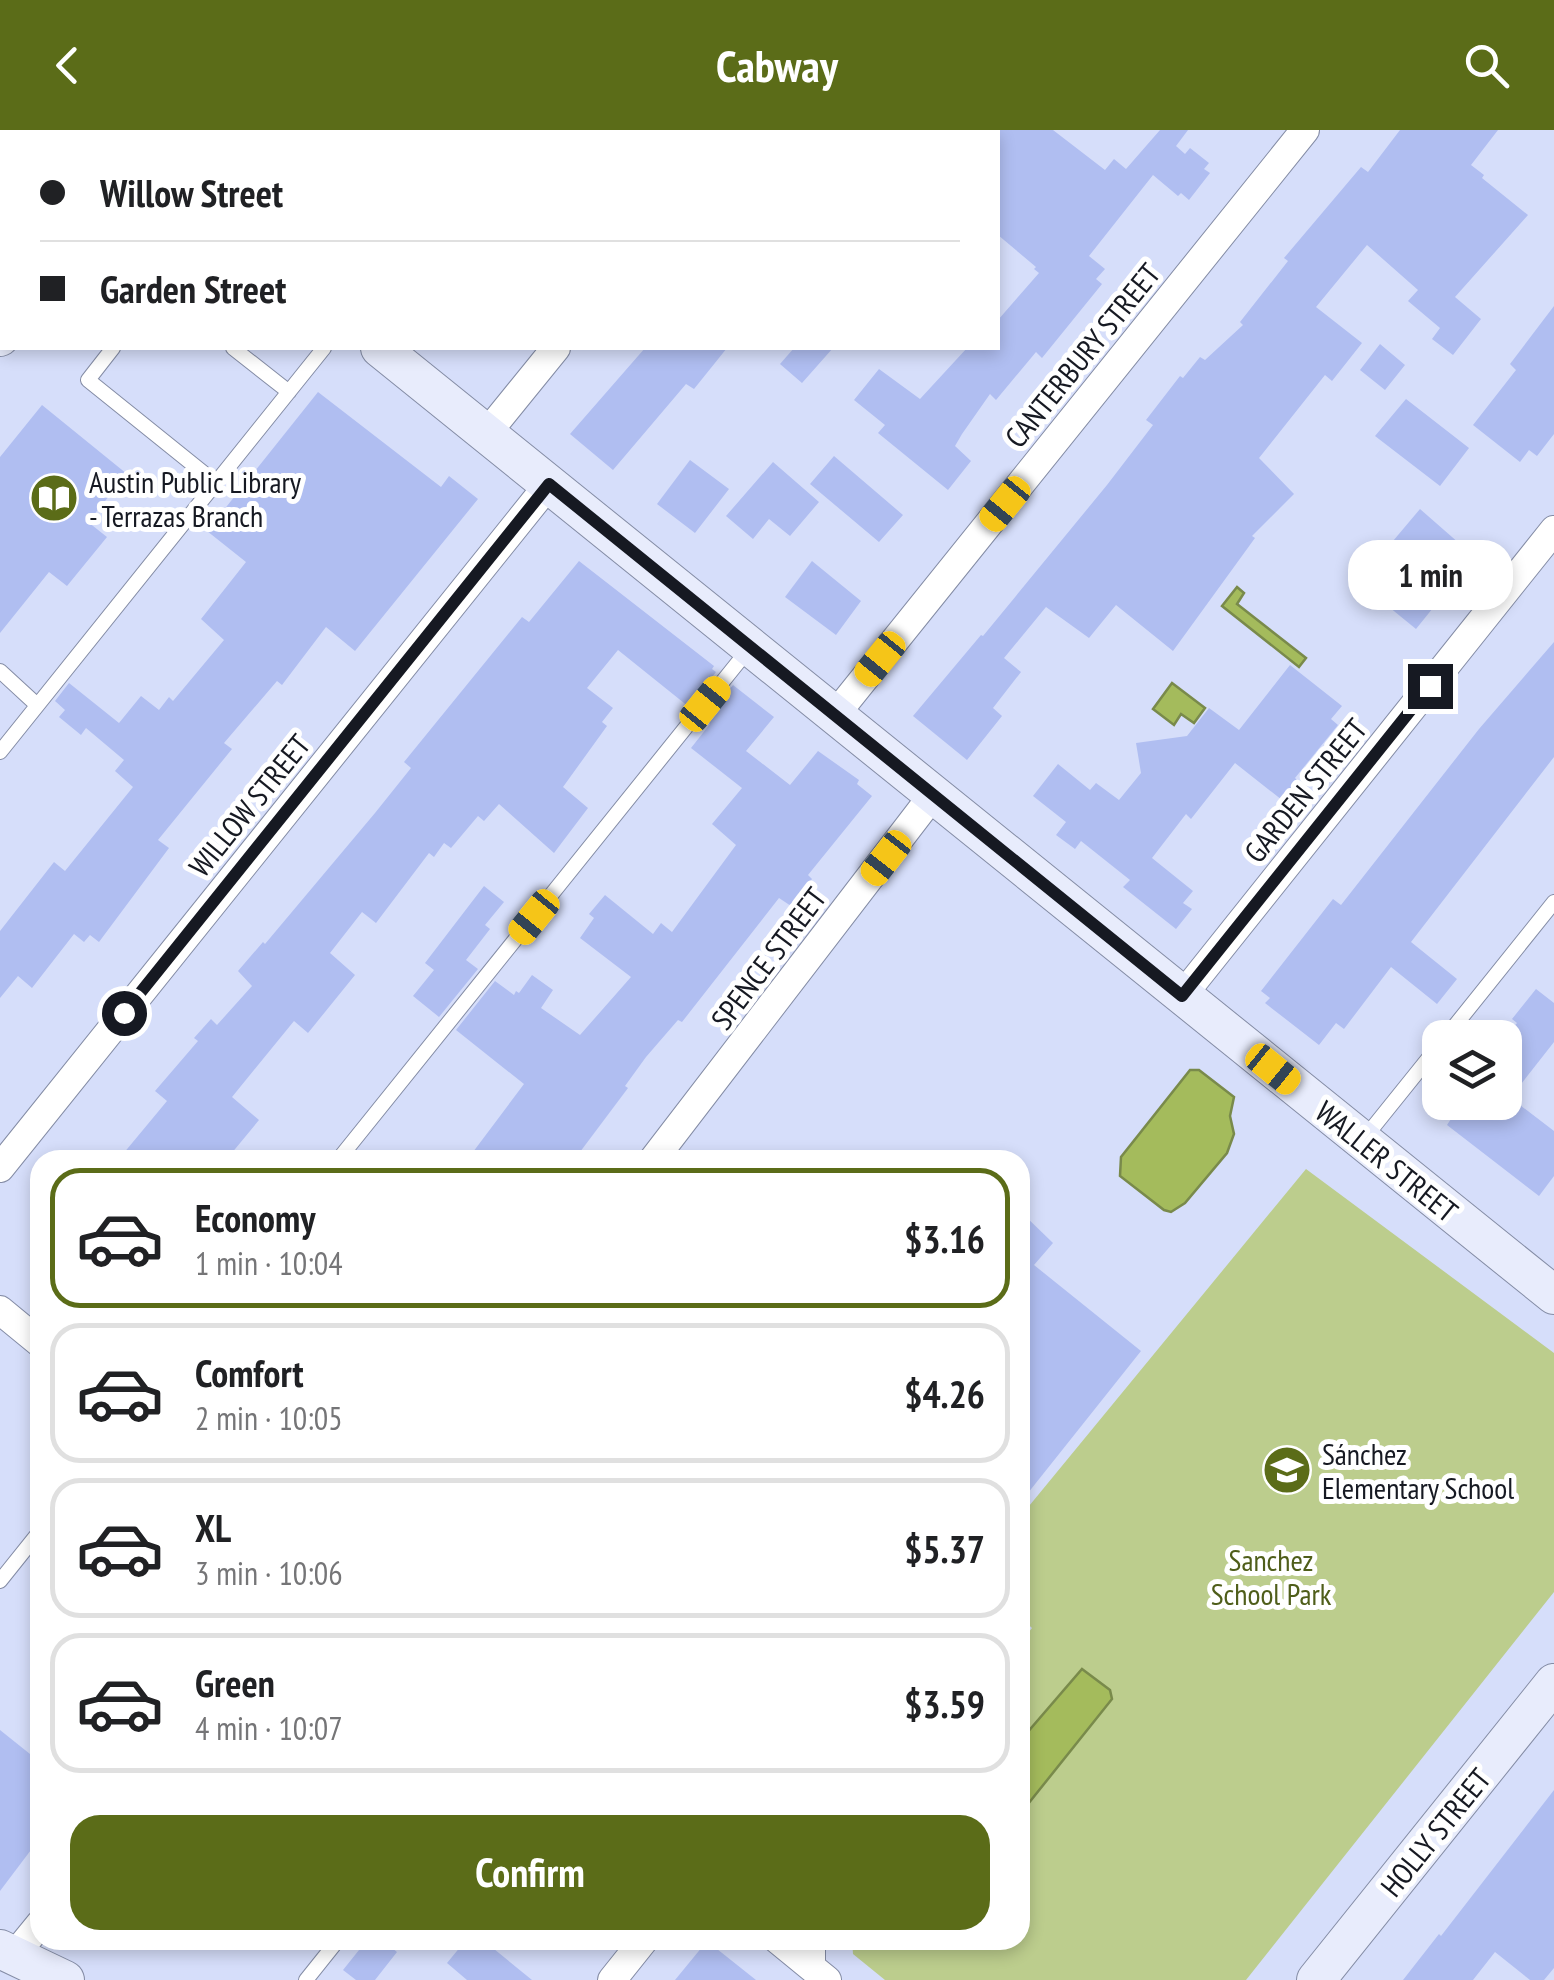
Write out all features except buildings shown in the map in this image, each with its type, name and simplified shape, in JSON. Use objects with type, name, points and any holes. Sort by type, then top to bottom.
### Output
[{"type":"street","name":"CANTERBURY STREET","points":[[835,715],[1305,130]]},
{"type":"street","name":"WALLER STREET","points":[[383,350],[1362,1141],[1550,1283]]},
{"type":"street","points":[[487,433],[554,350]]},
{"type":"street","name":"WILLOW STREET","points":[[0,1168],[549,484]]},
{"type":"street","name":"GARDEN STREET","points":[[1182,996],[1554,530]]},
{"type":"street","name":"SPENCE STREET","points":[[662,1150],[933,796]]},
{"type":"street","points":[[0,1310],[30,1335]]},
{"type":"street","name":"HOLLY STREET","points":[[1316,1980],[1554,1683]]},
{"type":"street","points":[[30,1933],[7,1953],[65,1980]]},
{"type":"street","points":[[612,1980],[636,1950]]},
{"type":"street","points":[[790,1950],[822,1976]]},
{"type":"lane","points":[[111,350],[88,380],[216,483]]},
{"type":"lane","points":[[236,350],[289,392]]},
{"type":"lane","points":[[0,752],[322,350]]},
{"type":"lane","points":[[346,1150],[751,646]]},
{"type":"lane","points":[[0,671],[37,705]]},
{"type":"lane","points":[[1459,1020],[1554,902]]},
{"type":"lane","points":[[1362,1141],[1422,1066]]},
{"type":"lane","points":[[0,1581],[30,1544]]},
{"type":"lane","points":[[306,1980],[330,1950]]},
{"type":"lane","points":[[819,1950],[822,1976]]},
{"type":"green space","name":"Sanchez School Park","points":[[1306,1169],[1554,1353],[1554,1592],[1246,1980],[885,1980],[853,1954],[853,1950],[1030,1950],[1030,1505]]},
{"type":"shaded area","points":[[1237,587],[1244,593],[1237,604],[1306,658],[1299,667],[1222,606]]},
{"type":"shaded area","points":[[1172,683],[1205,708],[1194,723],[1181,714],[1174,725],[1153,709]]},
{"type":"shaded area","points":[[1190,1070],[1199,1070],[1234,1097],[1230,1116],[1234,1134],[1227,1153],[1185,1203],[1171,1212],[1120,1176],[1121,1157]]},
{"type":"shaded area","points":[[1082,1669],[1110,1690],[1112,1699],[1030,1802],[1030,1729]]},
{"type":"place","name":"Austin Public Library - Terrazas Branch","points":[[54,498]]},
{"type":"place","name":"Sánchez Elementary School","points":[[1287,1470]]},
{"type":"route","points":[[124,1013],[549,484],[1182,996],[1430,686]]}]
